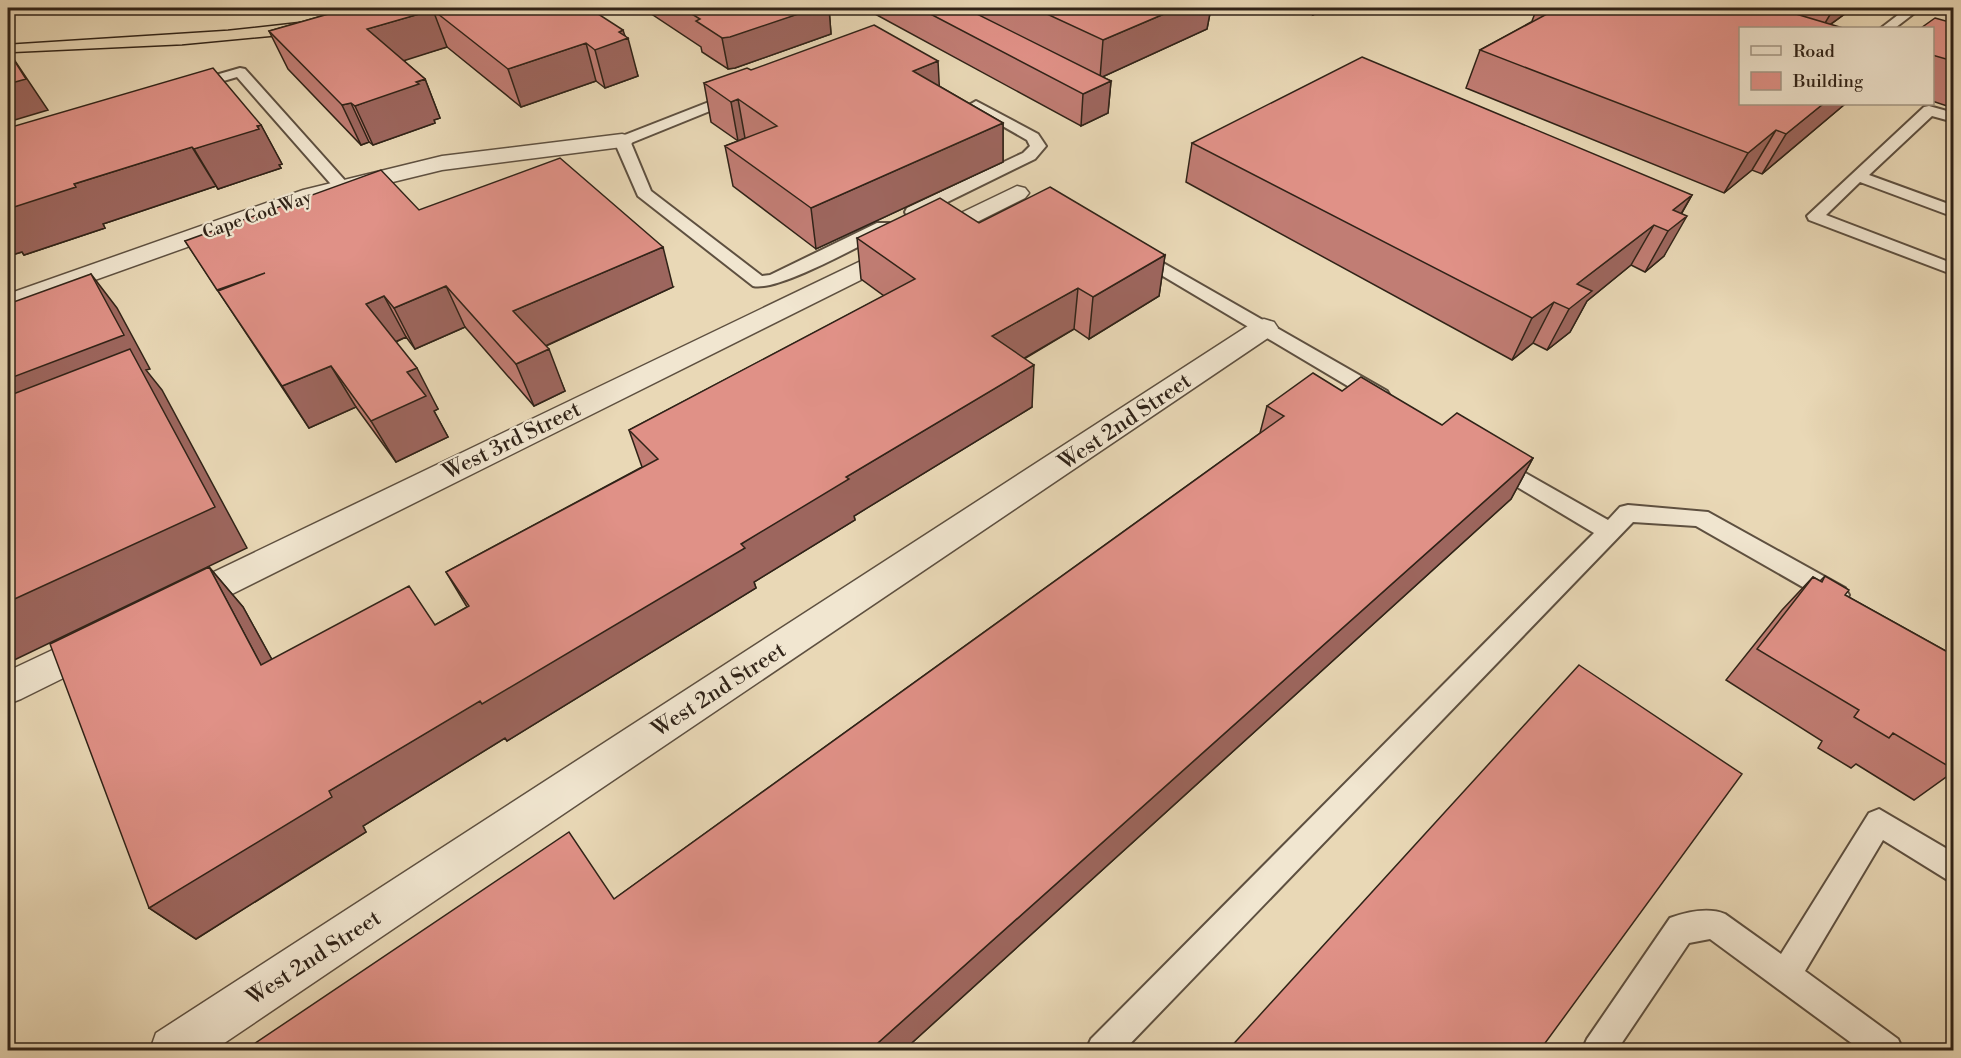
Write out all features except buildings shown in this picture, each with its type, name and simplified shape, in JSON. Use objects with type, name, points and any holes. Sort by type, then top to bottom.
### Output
[{"type":"street","name":"Cape Cod Way","points":[[8,302],[310,195],[442,163],[622,141]]},
{"type":"street","name":"West 3rd Street","points":[[158,614],[1028,194]]},
{"type":"street","name":"West 2nd Street","points":[[173,1050],[1264,328]]},
{"type":"street","points":[[8,688],[126,630]]},
{"type":"lane","points":[[1888,27],[1915,8]]},
{"type":"lane","points":[[173,92],[240,72],[343,188]]},
{"type":"lane","points":[[753,88],[622,141],[645,193],[759,282],[775,279],[1029,156],[1038,146],[1033,137],[976,105]]},
{"type":"lane","points":[[1953,118],[1929,110],[1815,216],[1953,270]]},
{"type":"lane","points":[[1858,176],[1953,212]]},
{"type":"lane","points":[[1121,244],[1396,405]]},
{"type":"lane","points":[[1477,453],[1609,531]]},
{"type":"lane","points":[[1102,1050],[1628,513],[1700,518],[1862,609]]},
{"type":"lane","points":[[1785,975],[1879,822],[1953,870]]},
{"type":"lane","points":[[1598,1050],[1681,929],[1714,924],[1887,1050]]},
{"type":"tram line","points":[[8,44],[228,30],[319,20]]},
{"type":"tram line","points":[[8,53],[182,45],[289,35]]}]
